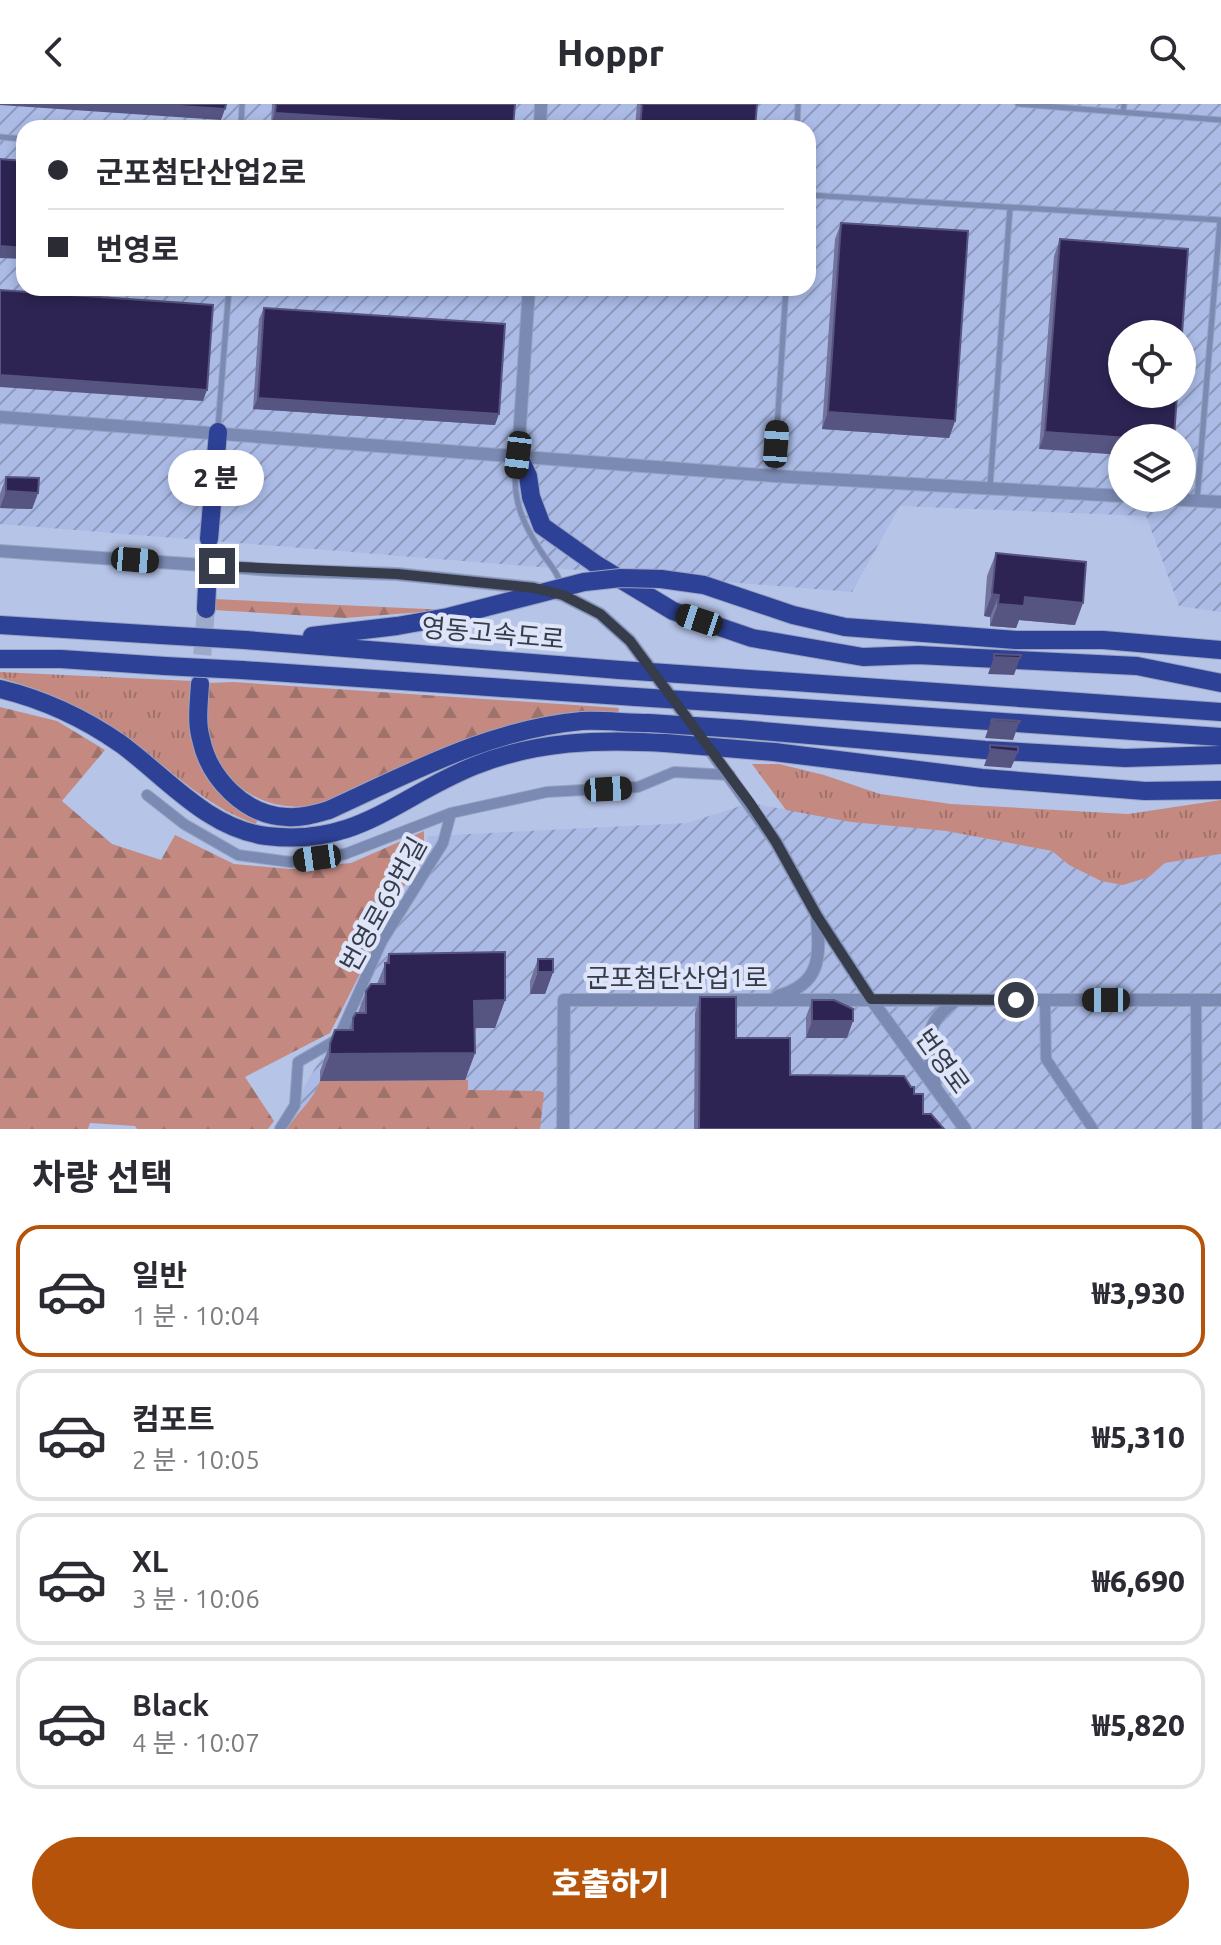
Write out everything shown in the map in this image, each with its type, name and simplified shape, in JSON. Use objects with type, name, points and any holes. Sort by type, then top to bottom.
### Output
[{"type":"highway","points":[[209,539],[218,432]]},
{"type":"highway","points":[[518,455],[528,476],[531,497],[542,526],[597,565],[673,611],[752,638],[863,657],[932,656],[1137,666],[1221,683]]},
{"type":"highway","points":[[266,641],[448,617],[584,582],[621,578],[704,585],[793,615],[845,627],[1016,640],[1103,640],[1221,650]]},
{"type":"highway","points":[[206,609],[207,587]]},
{"type":"highway","name":"영동고속도로","points":[[0,625],[266,641],[620,670],[1221,712]]},
{"type":"highway","name":"영동고속도로","points":[[0,659],[61,659],[242,670],[1221,737]]},
{"type":"highway","points":[[200,684],[200,736],[206,759],[221,783],[245,802],[262,812],[283,817],[306,817],[329,810],[461,750],[494,739],[583,721],[739,729],[1094,756],[1221,755]]},
{"type":"highway","points":[[0,689],[62,710],[119,743],[206,812],[236,829],[264,836],[318,836],[350,829],[464,770],[505,755],[543,746],[588,741],[665,743],[774,752],[982,778],[1145,791],[1221,790]]},
{"type":"street","points":[[518,455],[528,296]]},
{"type":"street","points":[[0,417],[774,476],[1108,495]]},
{"type":"street","points":[[1197,501],[1221,502]]},
{"type":"street","name":"번영로","points":[[0,551],[273,570],[397,574],[534,588],[563,595],[600,614],[630,641],[730,775],[776,842],[817,916],[871,999],[965,1129]]},
{"type":"street","name":"번영로69번길","points":[[147,795],[184,824],[238,855],[290,862],[345,854],[451,813],[547,792],[638,787],[674,772],[730,775]]},
{"type":"street","name":"번영로69번길","points":[[280,1129],[295,1105],[298,1062],[338,1039],[382,941],[443,843],[451,813]]},
{"type":"street","points":[[768,998],[798,988],[814,973],[820,949],[817,916]]},
{"type":"street","name":"군포첨단산업1로","points":[[563,1129],[564,1000],[1221,1000]]},
{"type":"street","points":[[935,1088],[928,1049],[930,1030],[933,1020],[957,1000]]},
{"type":"street","points":[[1196,1000],[1197,1129]]},
{"type":"street","points":[[1045,1001],[1046,1059],[1093,1129]]},
{"type":"lane","points":[[1018,104],[1221,120]]},
{"type":"lane","points":[[1123,112],[1124,104]]},
{"type":"lane","points":[[816,195],[1221,220],[1197,501]]},
{"type":"lane","points":[[989,488],[1010,207]]},
{"type":"lane","points":[[218,432],[228,296]]},
{"type":"lane","points":[[774,476],[785,296]]},
{"type":"lane","points":[[518,455],[514,487],[519,510],[559,578],[563,595]]},
{"type":"shaded area","points":[[0,104],[1221,104],[1221,612],[1179,606],[1146,516],[900,506],[852,592],[0,524]]},
{"type":"shaded area","points":[[750,803],[855,822],[946,831],[1052,851],[1069,865],[1149,877],[1165,863],[1221,854],[1221,1129],[280,1129],[322,1056],[338,1038],[429,836],[687,823]]},
{"type":"green space","points":[[214,599],[448,610],[345,618],[214,610]]},
{"type":"green space","points":[[0,672],[193,681],[192,726],[202,770],[221,793],[259,816],[256,824],[202,796],[94,716],[48,694],[0,678]]},
{"type":"green space","points":[[233,682],[619,708],[618,713],[571,716],[325,804],[294,807],[275,804],[247,792],[233,782],[215,758],[207,730],[207,683]]},
{"type":"green space","points":[[0,707],[57,721],[105,750],[62,801],[112,844],[161,860],[175,835],[234,864],[291,869],[351,863],[424,831],[424,847],[330,1033],[245,1077],[274,1121],[268,1129],[137,1129],[135,1126],[90,1123],[88,1129],[0,1129]]},
{"type":"green space","points":[[752,764],[779,764],[880,794],[951,804],[1128,814],[1221,800],[1221,854],[1165,863],[1149,877],[1123,885],[1101,881],[1069,865],[1052,851],[946,831],[851,822],[786,810]]},
{"type":"green space","points":[[468,1080],[468,1090],[544,1093],[540,1129],[287,1129],[320,1081]]},
{"type":"building","points":[[151,104],[226,104],[225,109]]},
{"type":"building","points":[[276,104],[515,104],[514,120],[386,120],[275,113]]},
{"type":"building","points":[[642,104],[757,104],[756,120],[641,120]]},
{"type":"building","points":[[0,159],[16,160],[16,247],[0,246]]},
{"type":"building","points":[[841,223],[968,231],[955,421],[828,412]]},
{"type":"building","points":[[1060,239],[1188,249],[1183,320],[1108,320],[1108,408],[1176,408],[1175,424],[1108,424],[1108,436],[1045,432]]},
{"type":"building","points":[[0,290],[16,291],[16,296],[85,296],[213,305],[207,390],[0,375]]},
{"type":"building","points":[[264,308],[505,324],[499,414],[258,398]]},
{"type":"building","points":[[6,477],[39,478],[38,493],[6,491]]},
{"type":"building","points":[[996,553],[1086,562],[1083,603],[1025,597],[1024,606],[998,604],[999,595],[992,594]]},
{"type":"building","points":[[994,654],[1021,655],[1020,658],[994,657]]},
{"type":"building","points":[[992,719],[1020,721],[991,721]]},
{"type":"building","points":[[990,745],[1018,747],[1018,752],[990,749]]},
{"type":"building","points":[[505,952],[505,1000],[474,1001],[475,1053],[330,1054],[335,1030],[353,1030],[356,1013],[366,1013],[366,991],[371,984],[385,984],[385,963],[389,963],[389,954]]},
{"type":"building","points":[[538,959],[553,959],[553,972],[538,972]]},
{"type":"building","points":[[700,997],[736,997],[736,1038],[790,1038],[790,1075],[904,1076],[914,1087],[914,1094],[923,1094],[923,1114],[931,1114],[944,1129],[699,1129]]},
{"type":"building","points":[[812,1000],[834,1000],[853,1009],[853,1021],[812,1021]]},
{"type":"tunnel","points":[[207,587],[209,539]]},
{"type":"tunnel","points":[[200,682],[206,609]]},
{"type":"route","points":[[217,566],[397,574],[534,588],[563,595],[600,614],[630,641],[750,803],[871,999],[1016,1000]]}]
